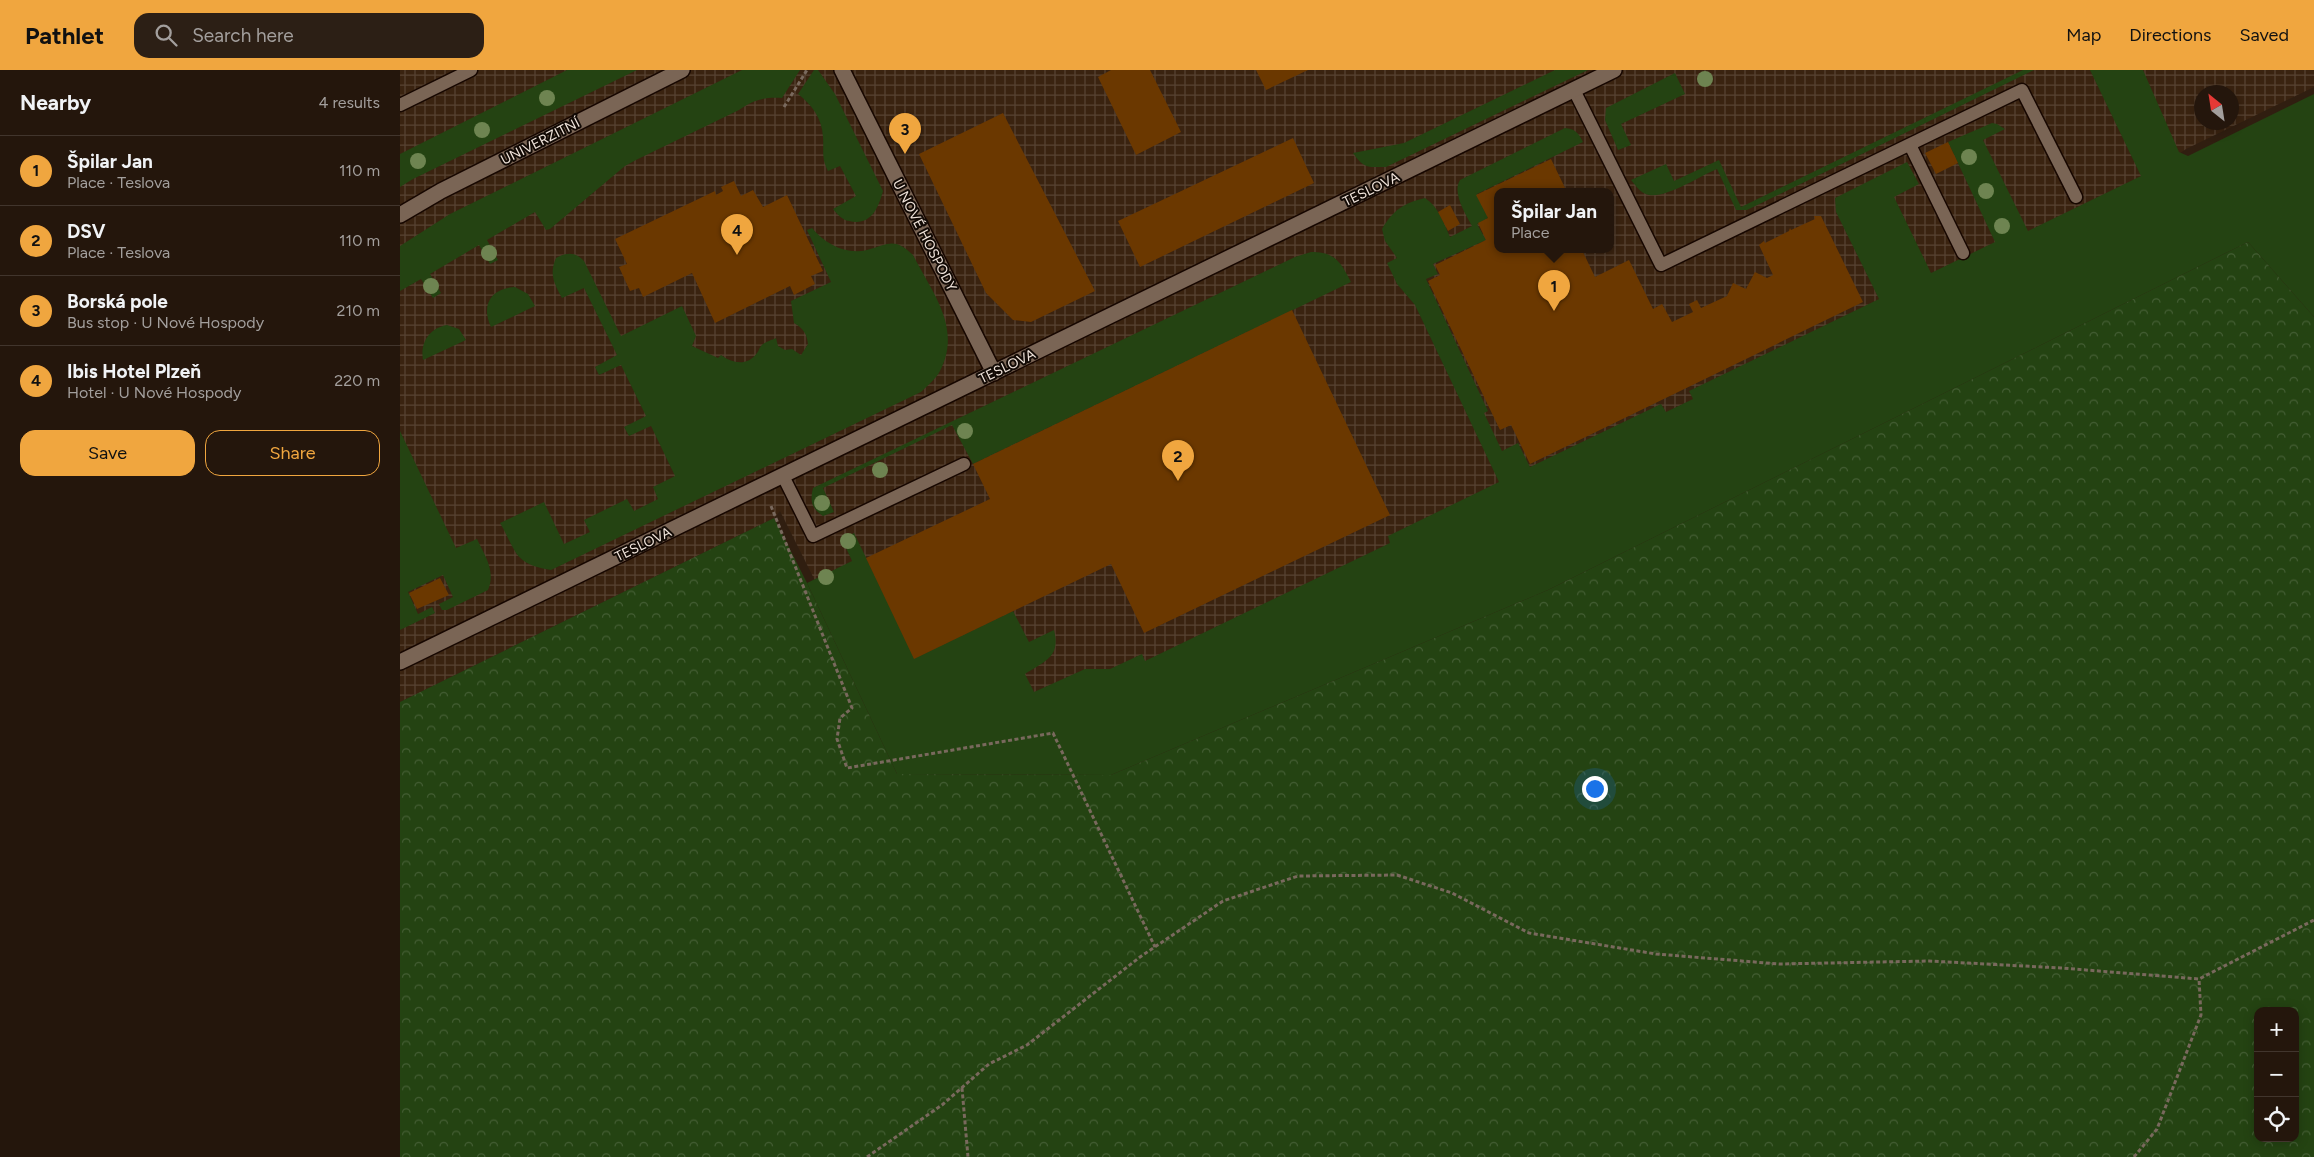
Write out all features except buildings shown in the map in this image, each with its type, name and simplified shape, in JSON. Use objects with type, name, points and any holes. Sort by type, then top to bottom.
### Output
[{"type":"street","name":"UNIVERZITNÍ","points":[[400,215],[441,191],[682,70]]},
{"type":"street","name":"U NOVÉ HOSPODY","points":[[842,70],[994,372]]},
{"type":"street","name":"TESLOVA","points":[[400,662],[1614,70]]},
{"type":"lane","points":[[400,105],[471,70]]},
{"type":"lane","points":[[1574,90],[1661,264],[2022,90],[2076,196]]},
{"type":"lane","points":[[1910,145],[1963,253]]},
{"type":"lane","points":[[784,476],[813,536],[964,464]]},
{"type":"path","points":[[784,107],[807,70]]},
{"type":"path","points":[[763,486],[852,708],[840,718],[837,739],[846,768],[1053,733],[1155,947]]},
{"type":"path","points":[[867,1157],[942,1105],[989,1064],[1026,1045],[1155,947],[1223,901],[1298,876],[1397,875],[1452,893],[1529,933],[1656,954],[1779,964],[1929,961],[2061,968],[2199,980],[2314,920]]},
{"type":"path","points":[[2134,1157],[2156,1129],[2201,1015],[2199,980]]},
{"type":"path","points":[[962,1087],[968,1157]]},
{"type":"shaded area","points":[[400,70],[2314,70],[2314,87],[2239,123],[2239,85],[2194,85],[2194,130],[2225,130],[2186,149],[2150,174],[1082,701],[871,692],[780,511],[774,518],[400,702]]},
{"type":"green space","points":[[567,70],[637,70],[400,187],[400,154]]},
{"type":"green space","points":[[742,70],[800,70],[782,98],[769,98],[749,104],[625,166],[550,229],[546,230],[535,212],[487,240],[498,260],[490,264],[479,245],[430,274],[441,293],[433,298],[421,279],[400,291],[400,246],[450,214]]},
{"type":"green space","points":[[814,70],[818,70],[835,94],[883,191],[876,210],[868,219],[856,222],[846,220],[840,217],[833,209],[856,196],[840,166],[828,171],[824,158],[821,124],[812,107],[798,94]]},
{"type":"green space","points":[[1555,70],[1588,70],[1386,167],[1367,166],[1360,162],[1353,153],[1404,143]]},
{"type":"green space","points":[[2023,70],[2034,70],[1747,210],[1736,210],[1717,169],[1674,190],[1656,195],[1643,193],[1631,180],[1666,164],[1674,181],[1719,160],[1741,207]]},
{"type":"green space","points":[[2090,70],[2143,70],[2179,152],[2188,156],[2314,94],[2314,317],[2248,242],[1548,590],[1111,775],[897,774],[807,583],[852,561],[842,539],[854,533],[915,658],[1013,611],[1029,642],[1054,630],[1055,646],[1050,657],[1025,674],[1034,692],[1085,669],[1110,669],[1142,654],[1145,661],[1390,543],[1388,536],[1499,482],[1415,305],[1397,284],[1387,263],[1397,258],[1385,241],[1382,229],[1390,217],[1405,205],[1425,198],[1430,201],[1437,210],[1450,237],[1472,226],[1458,197],[1460,180],[1565,128],[1576,132],[1583,142],[1477,194],[1488,218],[1477,224],[1486,240],[1433,264],[1438,274],[1426,279],[1488,411],[1484,413],[1502,451],[1518,443],[1530,467],[1661,404],[1666,412],[1693,399],[1689,391],[1879,299],[1836,212],[1835,198],[1907,162],[1919,184],[1894,197],[1931,273],[1995,242],[1948,142],[1992,123],[2005,129],[1983,140],[2028,231],[2141,176]]},
{"type":"green space","points":[[1675,73],[1685,94],[1621,124],[1631,145],[1618,150],[1605,120],[1606,108]]},
{"type":"green space","points":[[812,228],[823,239],[836,247],[859,251],[891,243],[901,246],[913,255],[936,298],[946,326],[948,340],[946,355],[940,371],[934,380],[921,392],[551,570],[529,564],[523,560],[514,549],[500,523],[544,502],[564,544],[590,532],[584,520],[627,499],[634,511],[658,499],[653,487],[675,476],[651,426],[629,436],[624,427],[646,416],[621,365],[599,375],[595,367],[617,355],[584,288],[562,298],[553,278],[556,258],[571,254],[578,256],[584,261],[621,336],[682,306],[696,336],[692,346],[718,358],[721,355],[735,362],[744,362],[753,357],[766,342],[776,338],[778,346],[785,350],[792,349],[801,355],[808,344],[804,332],[794,323],[791,301],[831,282],[807,230]]},
{"type":"green space","points":[[2248,242],[2314,317],[2314,1157],[400,1157],[400,702],[774,518],[807,583],[897,774],[1111,775],[1548,590]]},
{"type":"green space","points":[[1311,252],[1319,252],[1336,259],[1351,282],[973,464],[952,425],[823,488],[834,512],[823,516],[814,507],[812,500],[813,488],[1295,257]]},
{"type":"green space","points":[[515,287],[528,294],[535,306],[491,327],[487,312],[490,300],[499,291]]},
{"type":"green space","points":[[447,325],[459,329],[466,340],[423,360],[423,348],[427,337],[435,329]]},
{"type":"green space","points":[[400,431],[456,548],[477,539],[486,558],[491,576],[488,590],[447,610],[442,610],[439,604],[453,597],[443,575],[408,592],[418,614],[432,607],[435,613],[400,630]]},
{"type":"place","name":"Borská pole","points":[[905,154]]},
{"type":"place","name":"Ibis Hotel Plzeň","points":[[737,255]]},
{"type":"place","name":"Špilar Jan","points":[[1554,311]]},
{"type":"place","name":"DSV","points":[[1178,481]]}]
